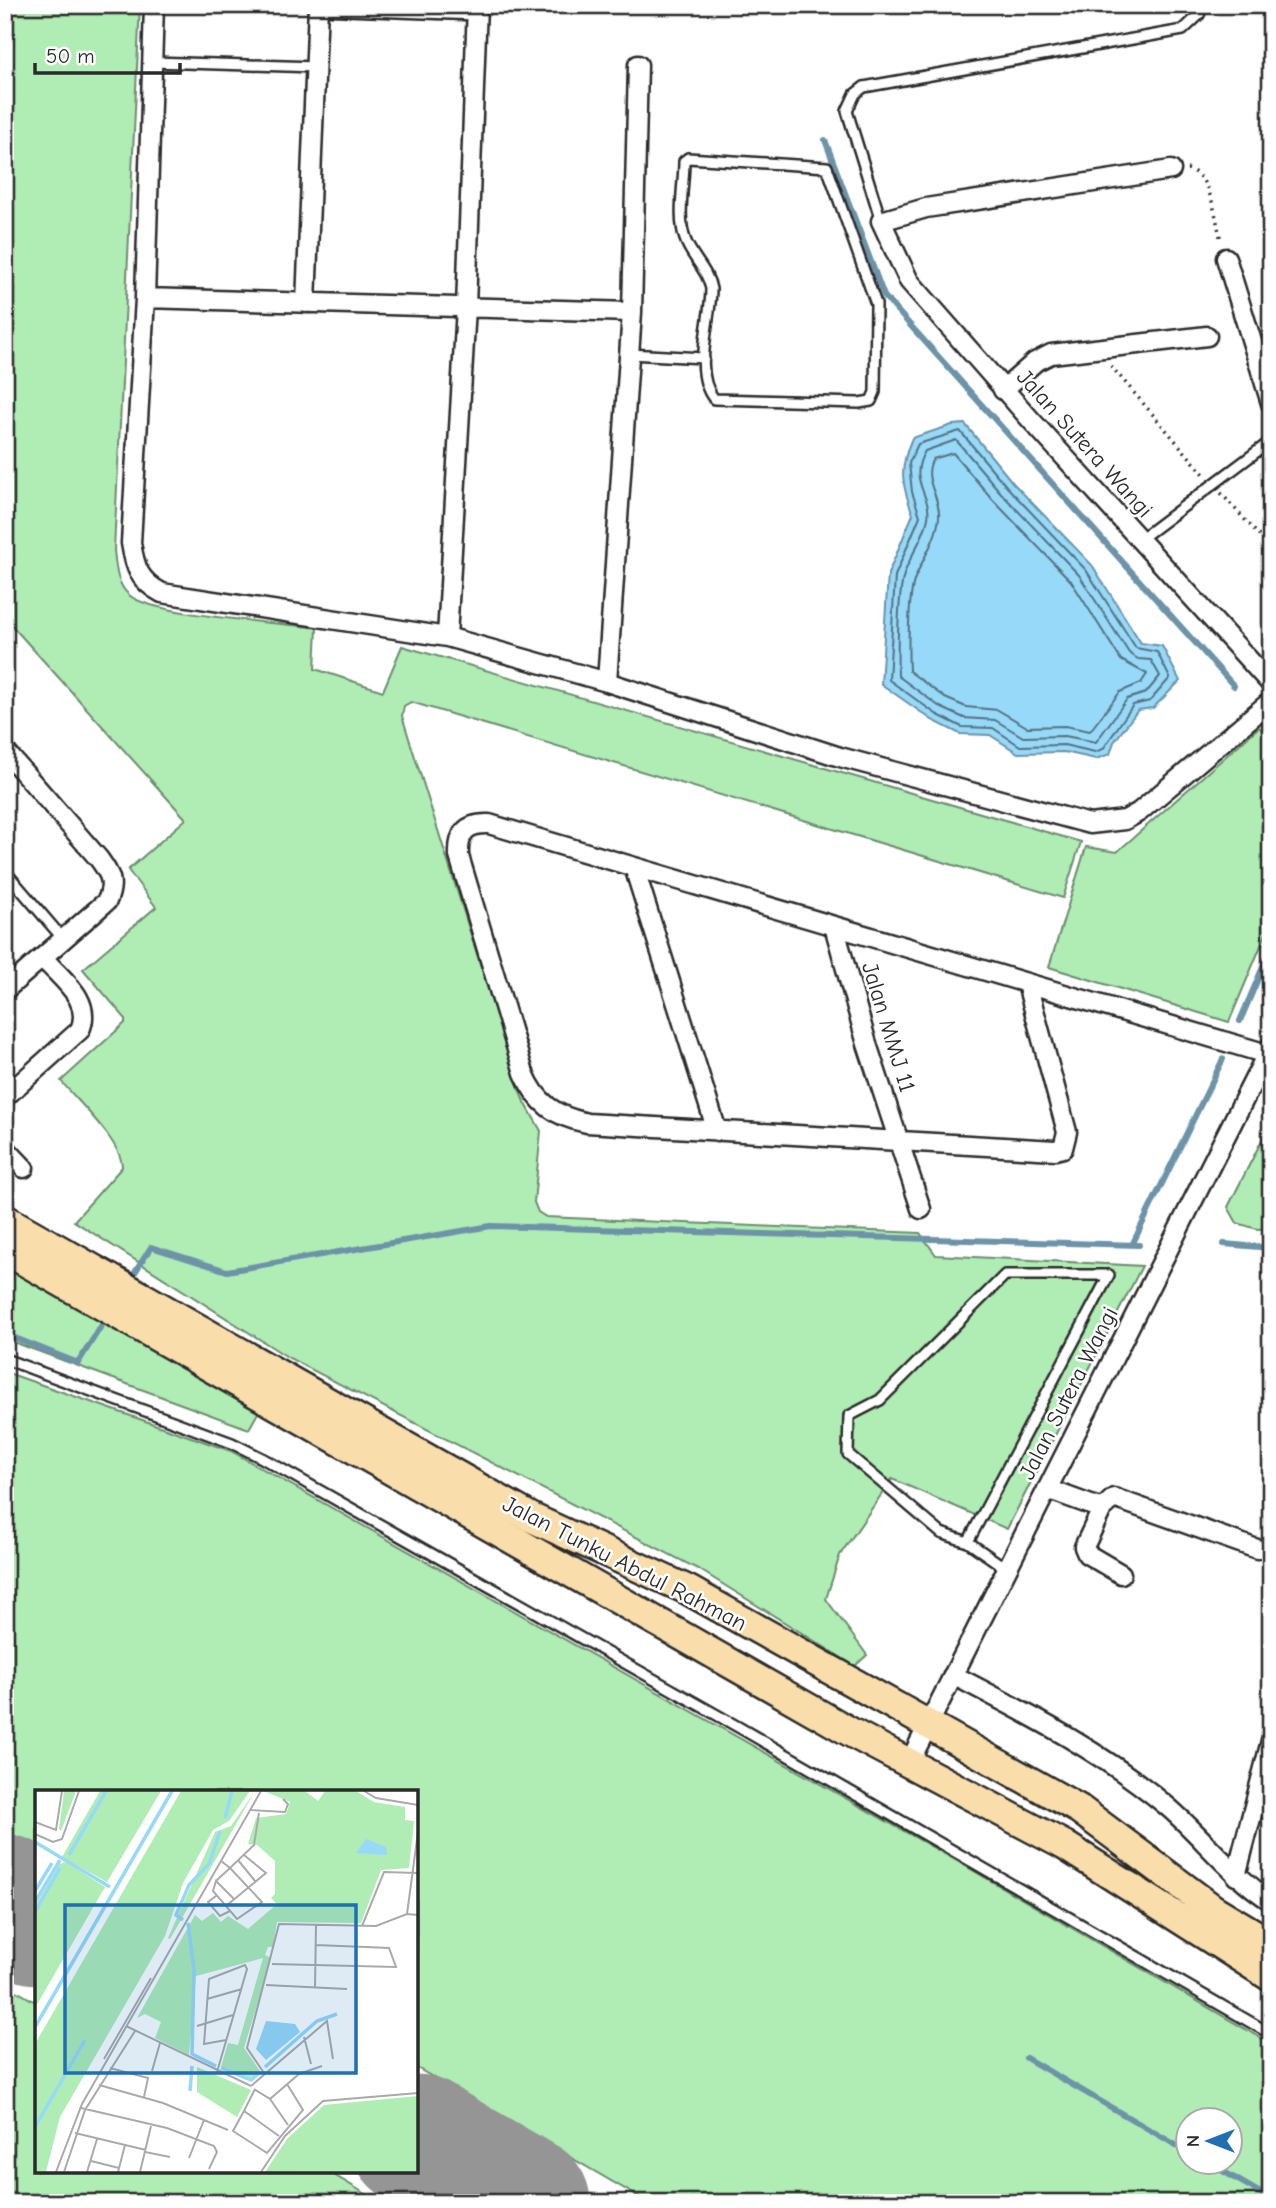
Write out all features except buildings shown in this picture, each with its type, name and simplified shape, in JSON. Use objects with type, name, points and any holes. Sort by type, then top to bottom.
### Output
[{"type":"main road","name":"Jalan Tunku Abdul Rahman","points":[[5,1219],[532,1518],[688,1590],[1079,1809],[1213,1909],[1271,1944]]},
{"type":"main road","name":"Jalan Tunku Abdul Rahman","points":[[5,1251],[909,1763],[1065,1845],[1271,1977]]},
{"type":"street","points":[[154,5],[145,299],[131,543],[135,568],[146,584],[162,593],[447,637],[607,682],[840,757],[1090,824],[1125,820],[1139,812],[1271,701]]},
{"type":"street","points":[[306,303],[318,7]]},
{"type":"street","points":[[447,637],[466,307],[477,10]]},
{"type":"street","points":[[607,682],[632,312],[638,65]]},
{"type":"street","points":[[881,221],[926,208],[1171,170]]},
{"type":"street","name":"Jalan Sutera Wangi","points":[[881,221],[909,281],[1003,390],[1271,684]]},
{"type":"street","points":[[1226,258],[1271,403]]},
{"type":"street","points":[[145,299],[632,312]]},
{"type":"street","points":[[1003,390],[1035,362],[1051,354],[1207,336]]},
{"type":"street","points":[[5,751],[110,875],[112,889],[107,901],[6,987]]},
{"type":"street","points":[[1027,984],[1067,1132],[1063,1148],[1055,1150],[900,1142],[586,1123],[565,1119],[545,1108],[531,1090],[524,1073],[459,856],[458,842],[464,829],[475,824],[489,824],[1027,984],[1269,1050]]},
{"type":"street","points":[[635,867],[717,1130]]},
{"type":"street","name":"Jalan MMJ 11","points":[[834,926],[921,1209]]},
{"type":"street","points":[[5,1097],[80,1030],[85,1018],[84,1005],[43,958]]},
{"type":"street","name":"Jalan Sutera Wangi","points":[[909,1763],[1269,1050]]},
{"type":"street","points":[[5,1148],[24,1168]]},
{"type":"street","points":[[1047,1489],[1101,1509]]},
{"type":"street","points":[[1121,1574],[1087,1554],[1084,1548],[1101,1509],[1114,1498],[1257,1549]]},
{"type":"street","points":[[953,1675],[1032,1716],[1119,1768],[1170,1809],[1237,1876],[1271,1901]]},
{"type":"street","points":[[1237,1876],[1271,1741]]},
{"type":"lane","points":[[881,221],[847,111],[855,94],[864,87],[1183,30],[1199,15],[1203,5]]},
{"type":"lane","points":[[318,7],[477,10]]},
{"type":"lane","points":[[153,62],[316,67]]},
{"type":"lane","points":[[688,158],[827,167],[832,174],[876,304],[875,392],[871,401],[859,403],[714,399],[704,380],[704,358],[711,289],[710,280],[693,257],[682,230],[684,161],[688,158]]},
{"type":"lane","points":[[629,354],[704,358]]},
{"type":"lane","points":[[1139,540],[1271,440]]},
{"type":"lane","points":[[5,871],[64,940]]},
{"type":"lane","points":[[968,1542],[1109,1275],[1004,1275],[880,1400],[849,1416],[848,1454],[942,1533],[968,1542],[1007,1569]]},
{"type":"lane","points":[[5,1359],[242,1448],[728,1721],[1271,2034]]},
{"type":"path","points":[[1195,171],[1204,180],[1226,258]]},
{"type":"path","points":[[1098,349],[1271,549]]},
{"type":"green space","points":[[5,5],[140,5],[114,550],[119,580],[129,595],[142,602],[188,613],[317,628],[315,669],[383,691],[402,646],[1081,842],[1063,898],[411,702],[404,706],[402,716],[522,1097],[541,1131],[534,1202],[538,1212],[546,1217],[920,1233],[936,1255],[1142,1266],[1007,1529],[892,1479],[840,1555],[826,1599],[867,1655],[855,1666],[700,1570],[289,1358],[74,1221],[122,1167],[115,1146],[107,1134],[61,1081],[125,1023],[125,1018],[83,969],[156,907],[128,870],[186,819],[5,618]]},
{"type":"green space","points":[[1259,727],[1271,740],[1271,922],[1229,1022],[1049,967],[1086,847],[1117,852]]},
{"type":"green space","points":[[1271,1122],[1271,1228],[1257,1229],[1237,1223],[1228,1207]]},
{"type":"green space","points":[[5,1266],[259,1411],[249,1429],[5,1339]]},
{"type":"green space","points":[[5,1372],[231,1451],[955,1860],[1271,2044],[1271,2203],[649,2203],[418,2069],[418,1790],[35,1790],[35,1847],[5,1830]]},
{"type":"green space","points":[[5,1984],[35,2002],[35,2173],[330,2173],[381,2203],[5,2203]]},
{"type":"water","points":[[965,424],[1013,483],[1092,565],[1141,643],[1162,646],[1180,681],[1153,708],[1138,710],[1114,742],[1110,754],[1096,759],[1064,752],[1018,753],[990,735],[960,734],[932,720],[881,684],[888,574],[913,514],[903,476],[905,458],[912,438],[952,425]]},
{"type":"waterway","points":[[825,140],[884,296],[1234,686]]},
{"type":"waterway","points":[[1265,724],[1271,730]]},
{"type":"waterway","points":[[1240,1021],[1271,948]]},
{"type":"waterway","points":[[1132,1245],[1223,1059]]},
{"type":"waterway","points":[[129,1282],[151,1247],[227,1271],[491,1226],[1139,1245]]},
{"type":"waterway","points":[[1224,1244],[1271,1248]]},
{"type":"waterway","points":[[5,1334],[78,1363],[108,1315]]},
{"type":"waterway","points":[[1026,2058],[1174,2144]]},
{"type":"waterway","points":[[1231,2176],[1271,2199]]},
{"type":"runway","points":[[5,1900],[35,1918]]},
{"type":"runway","points":[[418,2141],[525,2203]]}]
